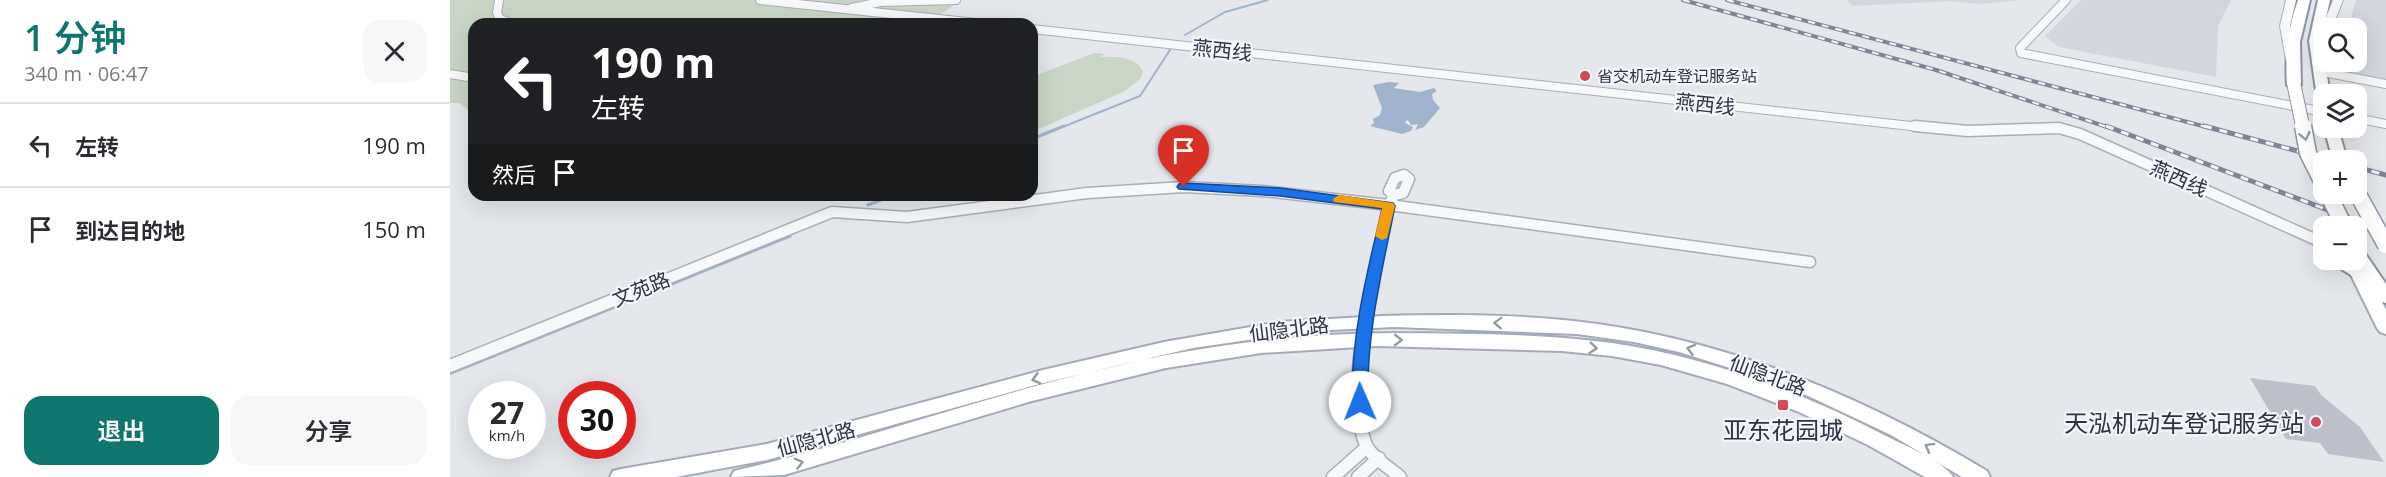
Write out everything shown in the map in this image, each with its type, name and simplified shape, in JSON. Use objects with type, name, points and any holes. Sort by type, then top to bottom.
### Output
[{"type":"main road","points":[[2304,0],[2293,43],[2292,62],[2294,85],[2308,153],[2313,163]]},
{"type":"main road","points":[[2320,18],[2324,0]]},
{"type":"main road","points":[[2363,204],[2386,245]]},
{"type":"main road","points":[[2362,270],[2386,328]]},
{"type":"main road","points":[[2366,270],[2383,291]]},
{"type":"main road","name":"仙隐北路","points":[[621,477],[703,465],[769,451],[1133,354],[1255,333],[1363,331],[1505,323],[1630,335],[1744,365],[1796,384],[1890,426],[1979,477]]},
{"type":"main road","name":"仙隐北路","points":[[742,477],[842,452],[1070,384],[1137,368],[1363,331],[1618,351],[1664,359],[1741,383],[1813,411],[1882,442],[1942,477]]},
{"type":"street","points":[[499,18],[497,14],[500,0]]},
{"type":"street","points":[[760,0],[926,18]]},
{"type":"street","points":[[847,10],[880,2],[956,0]]},
{"type":"street","points":[[2066,0],[2019,51],[2026,55],[2313,110]]},
{"type":"street","points":[[2291,0],[2285,26],[2292,62]]},
{"type":"street","points":[[2331,18],[2338,0]]},
{"type":"street","name":"燕西线","points":[[1038,30],[1930,128],[1968,130],[2059,128],[2080,134],[2313,240]]},
{"type":"street","points":[[2338,72],[2386,84]]},
{"type":"street","points":[[450,74],[468,77]]},
{"type":"street","points":[[2367,120],[2386,124]]},
{"type":"street","name":"文苑路","points":[[1038,200],[1087,193],[1184,187],[1263,191],[1389,206]]},
{"type":"street","points":[[1394,195],[1389,206],[1363,331],[1359,366],[1360,420],[1367,447],[1400,477]]},
{"type":"street","name":"文苑路","points":[[450,366],[832,213],[907,217],[1027,201]]},
{"type":"street","points":[[1389,206],[1810,262]]},
{"type":"street","points":[[1333,477],[1367,447]]},
{"type":"street","points":[[1358,477],[1379,458]]},
{"type":"shaded area","points":[[1847,0],[2022,0],[1978,4],[1951,1],[1853,6]]},
{"type":"shaded area","points":[[2081,0],[2231,0],[2218,26],[2216,77],[2059,47],[2045,36]]},
{"type":"shaded area","points":[[2356,0],[2386,0],[2386,87],[2343,76],[2341,72],[2367,72],[2367,18],[2351,18]]},
{"type":"green space","points":[[450,0],[961,0],[936,18],[468,18],[468,110],[459,103],[450,103]]},
{"type":"green space","points":[[1094,53],[1105,54],[1100,57],[1130,60],[1143,71],[1141,78],[1125,91],[1038,129],[1038,75]]},
{"type":"water","points":[[1399,83],[1394,88],[1420,92],[1434,88],[1437,91],[1432,94],[1433,100],[1440,108],[1424,127],[1415,130],[1418,124],[1411,125],[1408,120],[1406,121],[1405,123],[1413,127],[1411,131],[1402,134],[1370,126],[1374,123],[1373,119],[1380,115],[1382,108],[1373,85]]},
{"type":"building","name":"天泓机动车登记服务站","points":[[2250,378],[2315,386],[2321,395],[2360,427],[2384,462],[2328,454],[2320,443],[2286,439]]},
{"type":"waterway","points":[[1185,35],[1225,12],[1268,0]]},
{"type":"waterway","points":[[1060,128],[1140,96],[1170,50]]},
{"type":"waterway","points":[[1038,137],[1064,126]]},
{"type":"waterway","points":[[868,205],[878,201]]},
{"type":"waterway","points":[[669,285],[790,236]]},
{"type":"waterway","points":[[450,373],[673,283]]},
{"type":"railway","points":[[1683,0],[1936,70],[2110,128]]},
{"type":"railway","points":[[1727,0],[2210,128]]},
{"type":"railway","points":[[2106,126],[2386,232]]},
{"type":"railway","points":[[2204,126],[2313,155]]},
{"type":"railway","points":[[2367,170],[2386,175]]},
{"type":"slow traffic","points":[[1339,199],[1389,206],[1382,236]]},
{"type":"place","name":"省交机动车登记服务站","points":[[1585,76]]},
{"type":"place","name":"亚东花园城","points":[[1783,405]]},
{"type":"place","name":"天泓机动车登记服务站","points":[[2316,422]]},
{"type":"route","points":[[1184,187],[1280,192],[1389,206],[1361,340],[1360,402]]}]
